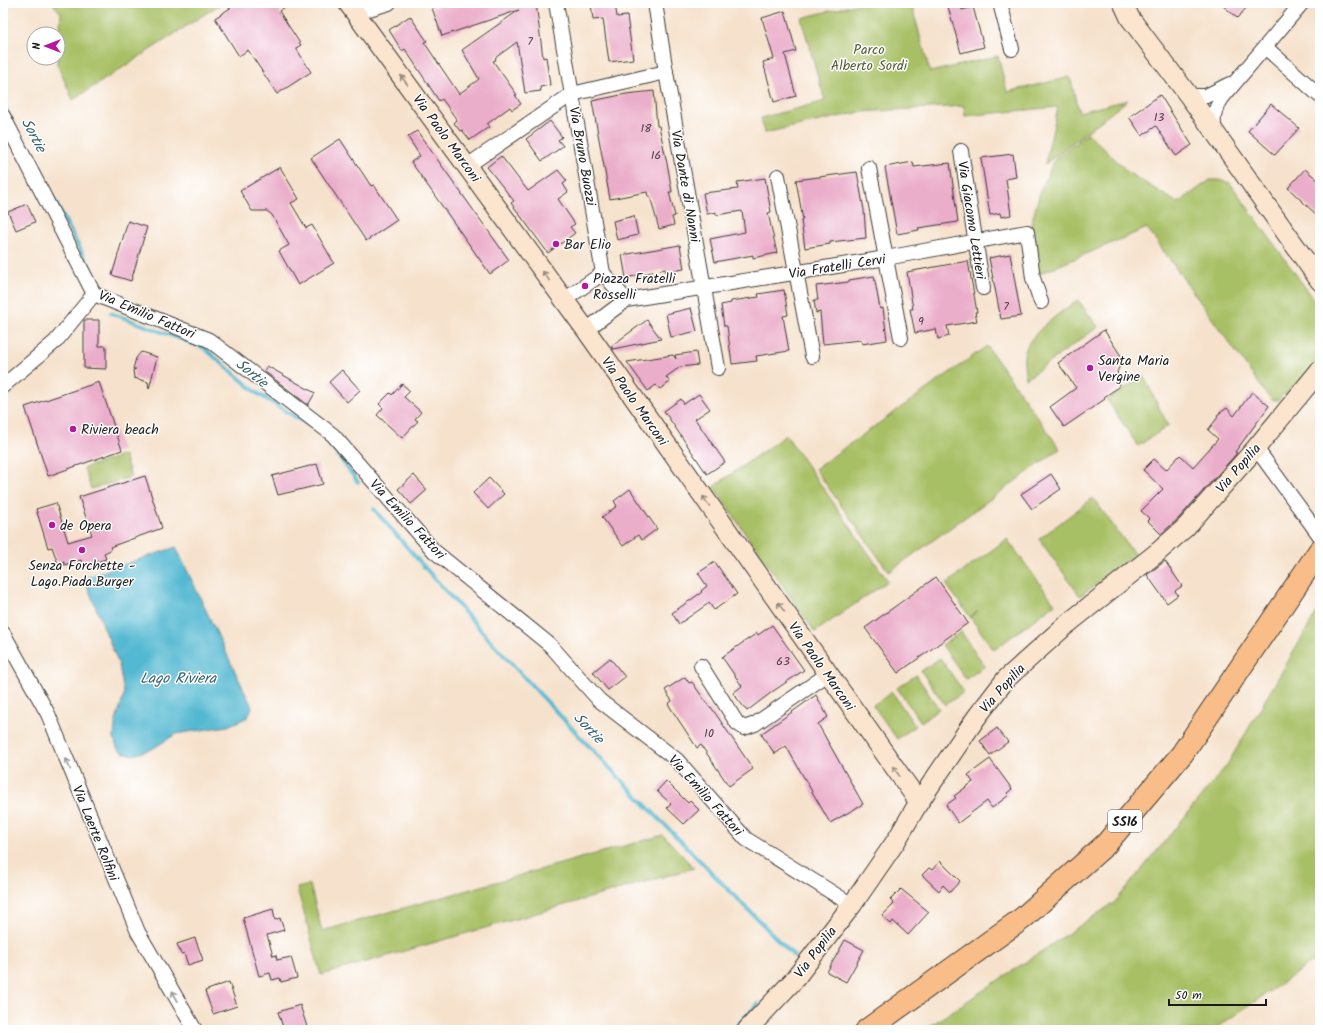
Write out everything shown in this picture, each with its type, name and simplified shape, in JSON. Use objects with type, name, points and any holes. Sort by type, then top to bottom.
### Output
[{"type":"main road","name":"SS16","points":[[867,1030],[1023,918],[1106,844],[1182,754],[1320,550]]},
{"type":"street","points":[[352,8],[389,3]]},
{"type":"street","name":"Via Bruno Buozzi","points":[[556,3],[603,273]]},
{"type":"street","name":"Via Dante di Nanni","points":[[655,3],[718,368]]},
{"type":"street","points":[[1000,3],[1012,48]]},
{"type":"street","points":[[1123,3],[1130,18],[1193,101],[1320,281]]},
{"type":"street","points":[[1216,134],[1212,120],[1214,110],[1237,79],[1302,3]]},
{"type":"street","name":"Via Paolo Marconi","points":[[352,8],[586,330],[919,802]]},
{"type":"street","points":[[1265,47],[1320,96]]},
{"type":"street","points":[[467,166],[572,94],[666,72]]},
{"type":"street","points":[[1193,101],[1223,88],[1237,79]]},
{"type":"street","points":[[1193,101],[1222,98]]},
{"type":"street","name":"Via Emilio Fattori","points":[[3,116],[94,294],[209,340],[333,436],[434,551],[550,645],[599,700],[677,760],[746,839],[852,905]]},
{"type":"street","name":"Via Giacomo Lettieri","points":[[961,151],[984,288]]},
{"type":"street","points":[[869,168],[901,338]]},
{"type":"street","points":[[778,176],[812,356]]},
{"type":"street","name":"Via Fratelli Cervi","points":[[586,330],[626,300],[704,288],[797,271],[886,258],[1027,232],[1033,278],[1040,302]]},
{"type":"street","points":[[564,300],[603,273],[626,300]]},
{"type":"street","points":[[3,386],[56,341],[94,294]]},
{"type":"street","name":"Via Popilia","points":[[747,1030],[794,980],[852,905],[896,841],[919,802],[976,718],[1006,679],[1066,625],[1175,537],[1256,448],[1320,370]]},
{"type":"street","points":[[1256,448],[1320,536]]},
{"type":"street","name":"Via Laerte Rolfini","points":[[3,633],[48,714],[138,932],[195,1030]]},
{"type":"street","points":[[701,666],[737,723],[744,728],[755,724],[828,674]]},
{"type":"green space","points":[[52,3],[222,3],[73,100],[58,66],[66,66],[66,26],[60,26],[61,13]]},
{"type":"green space","name":"Parco Alberto Sordi","points":[[862,3],[911,3],[930,72],[998,56],[1007,92],[1070,77],[1079,112],[1128,100],[1045,164],[1058,107],[965,116],[964,106],[861,112],[764,133],[761,118],[825,101],[801,18]]},
{"type":"green space","points":[[1088,133],[1129,173],[1178,203],[1210,180],[1220,180],[1230,183],[1320,308],[1320,359],[1292,394],[1282,395],[1279,400],[1272,400],[1267,395],[1147,228],[1039,274],[1031,224],[1041,189],[1055,159]]},
{"type":"green space","points":[[1078,300],[1098,327],[1026,379],[1024,354],[1032,338],[1046,324]]},
{"type":"green space","points":[[987,346],[1060,449],[889,572],[815,469]]},
{"type":"green space","points":[[1144,376],[1168,426],[1138,446],[1107,400]]},
{"type":"green space","points":[[786,435],[888,581],[815,632],[713,487]]},
{"type":"green space","points":[[124,455],[131,477],[91,489],[84,468]]},
{"type":"green space","points":[[1093,498],[1135,555],[1080,596],[1039,539]]},
{"type":"green space","points":[[1007,539],[1055,604],[994,650],[946,584]]},
{"type":"green space","points":[[1320,607],[1320,957],[1213,1030],[924,1030],[1115,902],[1227,765]]},
{"type":"green space","points":[[961,632],[985,666],[966,679],[942,645]]},
{"type":"green space","points":[[940,658],[964,692],[945,705],[921,671]]},
{"type":"green space","points":[[916,675],[939,709],[921,722],[897,688]]},
{"type":"green space","points":[[892,692],[915,726],[897,739],[873,705]]},
{"type":"green space","points":[[663,835],[694,868],[321,975],[297,888],[310,885],[322,931]]},
{"type":"water","name":"Lago Riviera","points":[[176,547],[252,707],[248,717],[228,726],[176,734],[154,748],[134,755],[124,753],[117,748],[114,738],[115,724],[124,694],[119,665],[84,578]]},
{"type":"building","points":[[238,3],[291,3],[279,11],[301,45],[296,48],[311,72],[277,94],[248,50],[239,56],[215,18]]},
{"type":"building","points":[[447,3],[536,3],[543,58],[546,57],[550,85],[540,87],[541,91],[525,93],[517,42],[495,58],[496,60],[493,61],[517,95],[515,95],[521,104],[512,110],[510,107],[487,124],[489,127],[470,140],[454,123],[457,120],[442,99],[439,101],[405,49],[402,51],[389,30],[410,16],[427,41],[424,42],[459,94],[479,79],[462,50],[519,10],[442,36],[432,8]]},
{"type":"building","points":[[591,3],[615,3],[617,17],[627,16],[633,59],[609,62],[603,19],[593,20]]},
{"type":"building","points":[[947,3],[960,3],[962,10],[973,7],[984,47],[961,53]]},
{"type":"building","points":[[1220,3],[1251,3],[1237,18]]},
{"type":"building","points":[[785,11],[796,51],[785,54],[796,96],[774,102],[763,62],[774,59],[762,18]]},
{"type":"building","points":[[654,91],[657,126],[659,126],[668,168],[672,192],[669,192],[675,216],[672,217],[674,225],[659,229],[650,196],[648,196],[647,192],[610,199],[592,101],[626,94]]},
{"type":"building","points":[[1160,95],[1192,145],[1176,156],[1156,126],[1142,136],[1129,117]]},
{"type":"building","points":[[1271,104],[1299,128],[1275,155],[1248,131]]},
{"type":"building","points":[[550,121],[562,137],[558,140],[563,146],[542,161],[526,139]]},
{"type":"building","points":[[417,131],[509,260],[490,274],[411,162],[420,156],[408,137]]},
{"type":"building","points":[[340,139],[371,186],[374,185],[397,220],[366,241],[311,158]]},
{"type":"building","points":[[1013,154],[1016,177],[1006,179],[1011,215],[1001,217],[1000,213],[990,215],[981,158]]},
{"type":"building","points":[[501,156],[528,191],[558,170],[567,181],[563,184],[568,192],[558,199],[575,224],[570,227],[575,233],[548,253],[511,203],[514,201],[487,167]]},
{"type":"building","points":[[913,162],[914,167],[950,163],[958,222],[918,228],[919,230],[897,234],[885,167]]},
{"type":"building","points":[[280,167],[299,199],[291,203],[306,228],[312,225],[334,263],[298,285],[279,251],[289,245],[272,215],[267,211],[252,211],[240,191]]},
{"type":"building","points":[[1305,169],[1320,182],[1320,218],[1288,188]]},
{"type":"building","points":[[857,172],[864,210],[866,238],[830,242],[830,244],[805,248],[801,220],[803,220],[796,180]]},
{"type":"building","points":[[765,178],[771,212],[768,213],[777,253],[753,258],[753,255],[715,262],[710,239],[745,232],[742,211],[716,215],[716,212],[707,214],[703,193],[738,189],[737,182]]},
{"type":"building","points":[[27,204],[35,222],[16,230],[8,212]]},
{"type":"building","points":[[634,216],[638,235],[617,240],[613,221]]},
{"type":"building","points":[[128,221],[147,227],[131,281],[112,275]]},
{"type":"building","points":[[680,245],[684,269],[666,272],[665,269],[626,278],[622,255]]},
{"type":"building","points":[[1010,254],[1021,316],[1001,319],[989,258]]},
{"type":"building","points":[[968,261],[977,312],[975,312],[977,321],[947,326],[949,336],[938,339],[936,329],[915,333],[910,309],[913,309],[907,272]]},
{"type":"building","points":[[874,276],[880,309],[883,308],[887,340],[862,344],[861,340],[823,344],[820,312],[816,313],[814,300],[818,300],[816,286],[849,282],[849,280]]},
{"type":"building","points":[[784,290],[788,315],[783,316],[789,351],[756,356],[757,361],[732,364],[727,326],[724,326],[721,305],[731,303],[731,301],[759,297],[758,294]]},
{"type":"building","points":[[691,308],[697,331],[671,337],[666,314]]},
{"type":"building","points":[[84,320],[99,320],[99,346],[106,346],[106,369],[84,368]]},
{"type":"building","points":[[647,320],[661,339],[613,349],[611,346]]},
{"type":"building","name":"Santa Maria Vergine","points":[[1104,330],[1123,359],[1117,372],[1120,381],[1119,387],[1104,397],[1105,399],[1064,427],[1050,407],[1076,388],[1058,363]]},
{"type":"building","points":[[141,352],[157,357],[149,389],[148,382],[134,378],[133,370],[136,369],[133,369],[136,358]]},
{"type":"building","points":[[696,352],[698,365],[680,367],[666,377],[670,382],[660,389],[656,385],[648,391],[627,362],[673,355],[676,359],[675,355]]},
{"type":"building","points":[[267,366],[315,393],[308,405],[264,371]]},
{"type":"building","points":[[342,370],[360,390],[347,402],[329,382]]},
{"type":"building","name":"Riviera beach","points":[[99,382],[122,450],[48,476],[25,407]]},
{"type":"building","points":[[402,384],[410,391],[404,397],[421,412],[415,419],[418,421],[402,438],[377,415],[383,408],[379,404],[390,393],[392,395]]},
{"type":"building","points":[[1252,392],[1269,406],[1235,452],[1237,453],[1178,519],[1161,534],[1148,521],[1150,519],[1141,511],[1163,489],[1143,470],[1154,459],[1166,470],[1180,455],[1193,467],[1218,439],[1208,430],[1218,417],[1217,415],[1227,408],[1234,416]]},
{"type":"building","points":[[699,394],[710,409],[695,419],[725,462],[707,474],[664,411],[681,399],[684,404]]},
{"type":"building","points":[[317,464],[323,484],[278,495],[272,476]]},
{"type":"building","points":[[1051,474],[1061,489],[1032,509],[1021,494]]},
{"type":"building","points":[[414,475],[427,490],[411,504],[398,489]]},
{"type":"building","points":[[145,476],[162,528],[110,547],[111,550],[104,553],[106,559],[83,566],[81,560],[64,565],[64,562],[58,564],[52,547],[48,548],[36,509],[56,503],[68,542],[92,535],[79,497]]},
{"type":"building","points":[[489,478],[504,494],[488,509],[473,493]]},
{"type":"building","points":[[630,489],[657,529],[642,540],[638,535],[623,546],[602,517],[617,506],[614,501]]},
{"type":"building","points":[[1165,561],[1182,586],[1175,591],[1178,595],[1167,603],[1147,575]]},
{"type":"building","points":[[715,562],[737,594],[714,610],[709,603],[679,624],[672,613],[702,592],[701,591],[707,586],[698,573]]},
{"type":"building","points":[[936,577],[968,623],[898,673],[865,628]]},
{"type":"building","points":[[772,625],[804,670],[747,711],[733,693],[742,686],[722,657],[757,633],[758,635]]},
{"type":"building","points":[[610,658],[625,677],[608,690],[593,672]]},
{"type":"building","points":[[685,677],[689,683],[692,682],[710,708],[711,707],[753,769],[729,786],[701,745],[697,748],[668,704],[672,701],[665,690]]},
{"type":"building","points":[[816,695],[828,717],[818,724],[863,804],[830,823],[786,746],[775,754],[761,734]]},
{"type":"building","points":[[997,728],[1008,742],[990,755],[980,741]]},
{"type":"building","points":[[990,759],[1012,789],[1007,793],[1009,795],[992,808],[987,801],[958,823],[946,805],[956,798],[954,796],[973,782],[968,775]]},
{"type":"building","points":[[666,781],[688,803],[690,801],[699,810],[684,824],[667,808],[671,804],[657,791]]},
{"type":"building","points":[[940,861],[960,881],[950,892],[943,885],[939,891],[922,875],[929,868],[932,870]]},
{"type":"building","points":[[901,889],[929,912],[908,935],[893,921],[891,924],[882,916],[894,904],[890,900]]},
{"type":"building","points":[[273,909],[275,920],[280,918],[284,930],[267,935],[273,956],[276,955],[277,960],[291,957],[297,978],[281,982],[280,978],[272,980],[270,973],[259,976],[243,918]]},
{"type":"building","points":[[195,938],[203,960],[188,965],[184,953],[181,954],[177,944]]},
{"type":"building","points":[[845,940],[864,950],[846,982],[827,972]]},
{"type":"building","points":[[229,982],[237,1006],[213,1014],[205,991]]},
{"type":"building","points":[[300,1005],[308,1030],[284,1030],[278,1012]]},
{"type":"waterway","name":"Sortie","points":[[3,103],[9,115]]},
{"type":"waterway","name":"Sortie","points":[[35,164],[99,285]]},
{"type":"waterway","name":"Sortie","points":[[111,313],[204,348],[257,393],[310,426]]},
{"type":"waterway","name":"Sortie","points":[[322,434],[358,482]]},
{"type":"waterway","name":"Sortie","points":[[374,509],[527,681],[686,847],[794,956]]},
{"type":"waterway","name":"Sortie","points":[[733,1030],[758,1004]]},
{"type":"place","name":"Bar Elio","points":[[556,244]]},
{"type":"place","name":"Piazza Fratelli Rosselli","points":[[585,286]]},
{"type":"place","name":"Santa Maria Vergine","points":[[1090,368]]},
{"type":"place","name":"Riviera beach","points":[[73,429]]},
{"type":"place","name":"de Opera","points":[[52,525]]},
{"type":"place","name":"Senza Forchette - Lago.Piada.Burger","points":[[82,550]]}]
